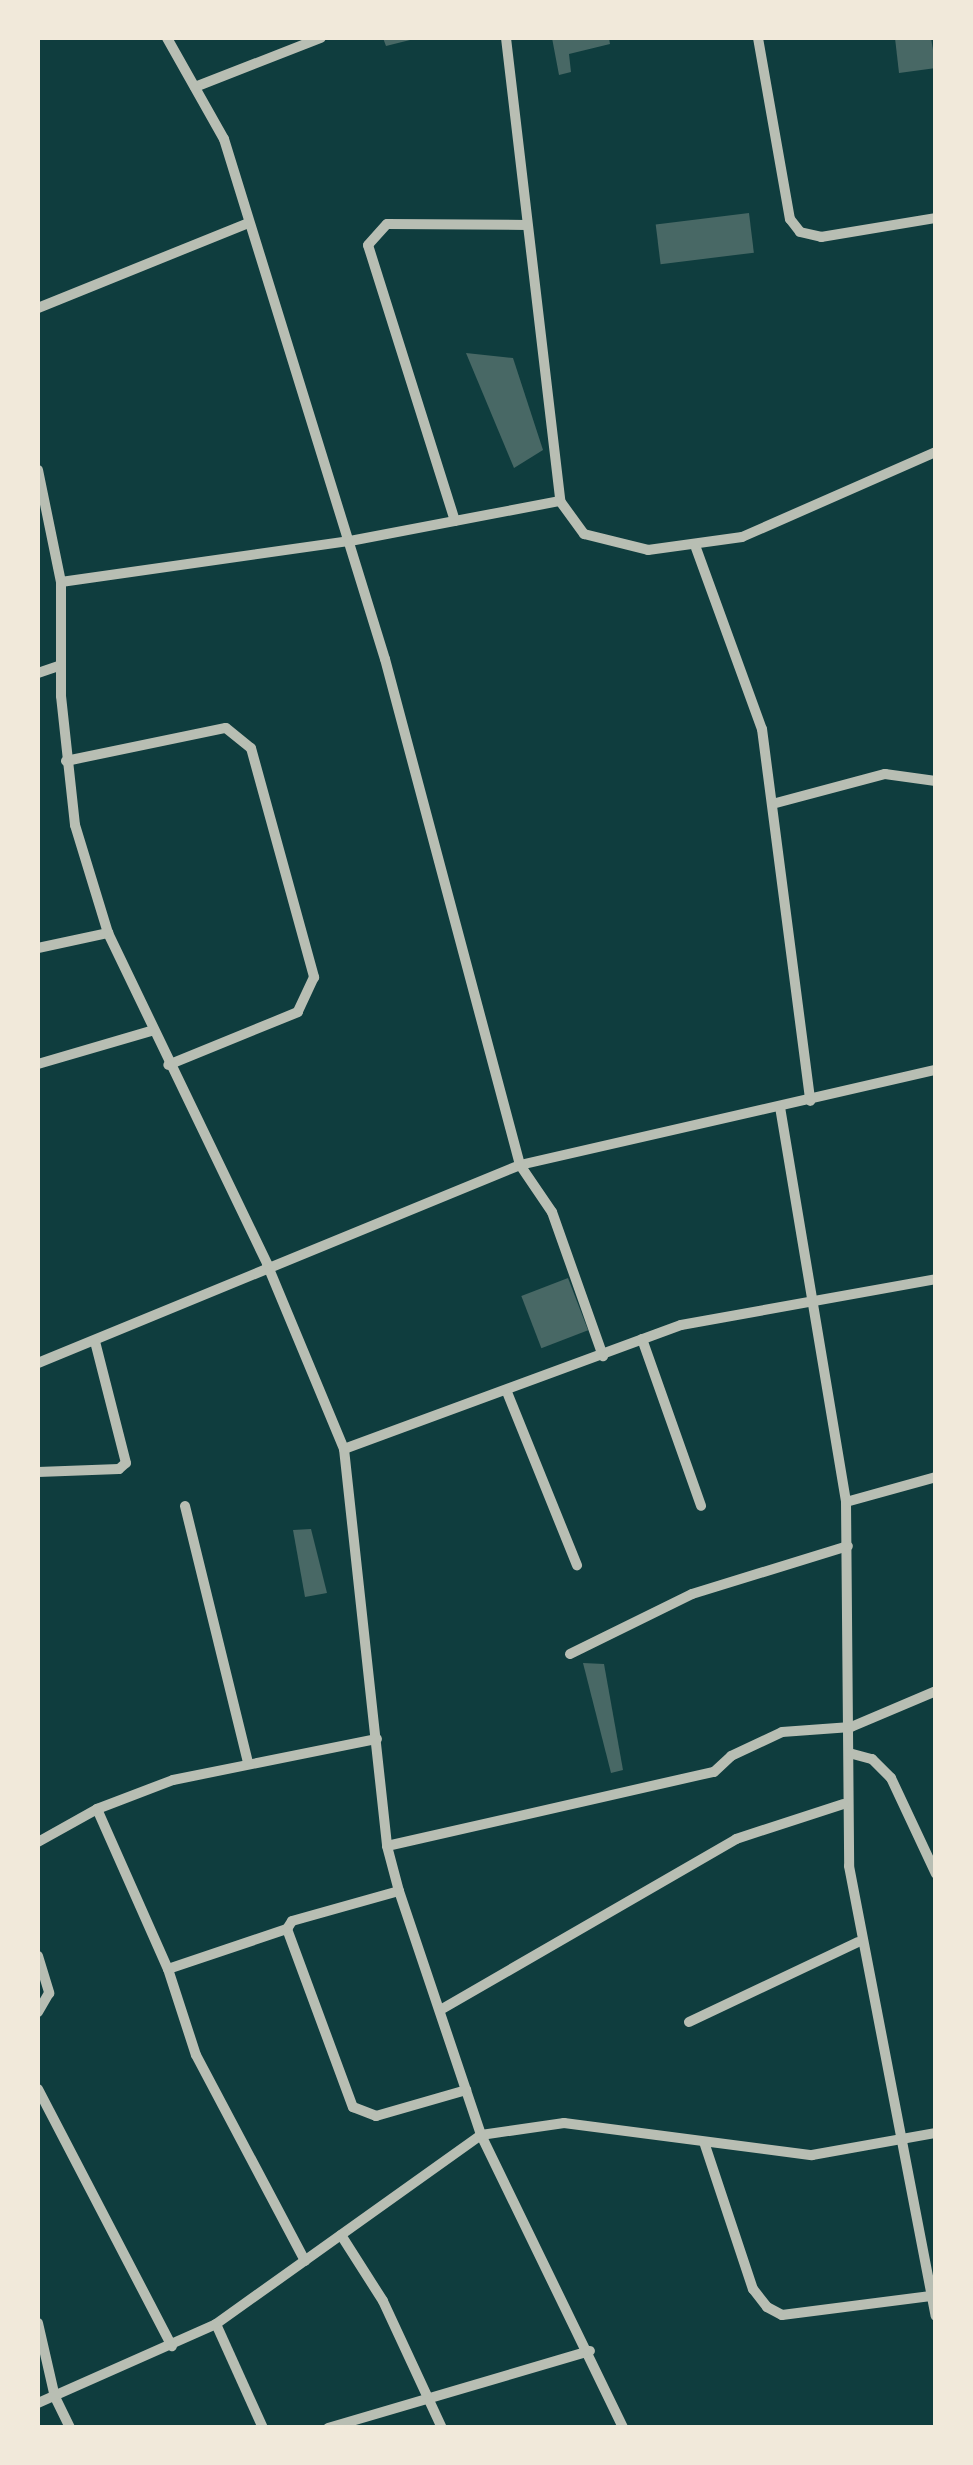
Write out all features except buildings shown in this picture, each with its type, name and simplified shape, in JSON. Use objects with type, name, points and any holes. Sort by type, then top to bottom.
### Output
[{"type":"street","points":[[166,38],[224,140],[246,224],[350,541],[520,1165],[552,1212],[602,1356]]},
{"type":"street","points":[[195,88],[320,38]]},
{"type":"street","points":[[506,38],[560,501],[584,534],[648,550],[696,548],[742,537],[936,452]]},
{"type":"street","points":[[758,38],[790,218],[800,232],[822,237],[936,218]]},
{"type":"street","points":[[38,308],[246,224]]},
{"type":"street","points":[[455,521],[368,245],[387,224],[527,226]]},
{"type":"street","points":[[38,478],[61,582],[66,762],[75,825],[108,932],[151,1030],[267,1264],[344,1449],[387,1846],[399,1891],[442,2009],[480,2136],[590,2352],[622,2428]]},
{"type":"street","points":[[61,582],[350,541],[560,501]]},
{"type":"street","points":[[696,548],[762,729],[776,803],[810,1100]]},
{"type":"street","points":[[38,673],[61,666]]},
{"type":"street","points":[[66,762],[226,728],[251,748],[314,977],[298,1012],[168,1065]]},
{"type":"street","points":[[776,803],[886,774],[936,781]]},
{"type":"street","points":[[38,948],[108,932]]},
{"type":"street","points":[[38,1064],[151,1030]]},
{"type":"street","points":[[38,1363],[267,1264],[520,1165],[936,1070]]},
{"type":"street","points":[[780,1107],[846,1502],[851,1727],[843,1804],[858,1942],[936,2316]]},
{"type":"street","points":[[344,1449],[507,1392],[642,1338],[728,1312],[936,1279]]},
{"type":"street","points":[[642,1338],[701,1506]]},
{"type":"street","points":[[38,1472],[126,1464],[95,1341]]},
{"type":"street","points":[[507,1392],[577,1565]]},
{"type":"street","points":[[846,1502],[936,1477]]},
{"type":"street","points":[[185,1506],[248,1762]]},
{"type":"street","points":[[570,1654],[692,1594],[848,1546]]},
{"type":"street","points":[[387,1846],[714,1772],[731,1756],[782,1732],[851,1727],[936,1691]]},
{"type":"street","points":[[38,1842],[97,1810],[173,1780],[377,1739]]},
{"type":"street","points":[[849,1753],[872,1759],[891,1778],[936,1874]]},
{"type":"street","points":[[442,2009],[736,1839],[843,1804]]},
{"type":"street","points":[[97,1810],[168,1968],[196,2055],[305,2261]]},
{"type":"street","points":[[168,1968],[287,1928],[292,1921],[399,1891]]},
{"type":"street","points":[[287,1928],[352,2107],[376,2116],[466,2090]]},
{"type":"street","points":[[688,2022],[858,1942]]},
{"type":"street","points":[[38,1956],[48,1993],[38,2012]]},
{"type":"street","points":[[38,2089],[172,2346]]},
{"type":"street","points":[[38,2404],[216,2324],[480,2136],[564,2123],[812,2155],[936,2134]]},
{"type":"street","points":[[704,2142],[753,2288],[766,2307],[782,2315],[931,2296]]},
{"type":"street","points":[[341,2235],[383,2301],[442,2428]]},
{"type":"street","points":[[38,2323],[54,2397],[70,2428]]},
{"type":"street","points":[[216,2324],[262,2428]]},
{"type":"street","points":[[328,2428],[590,2352]]}]
